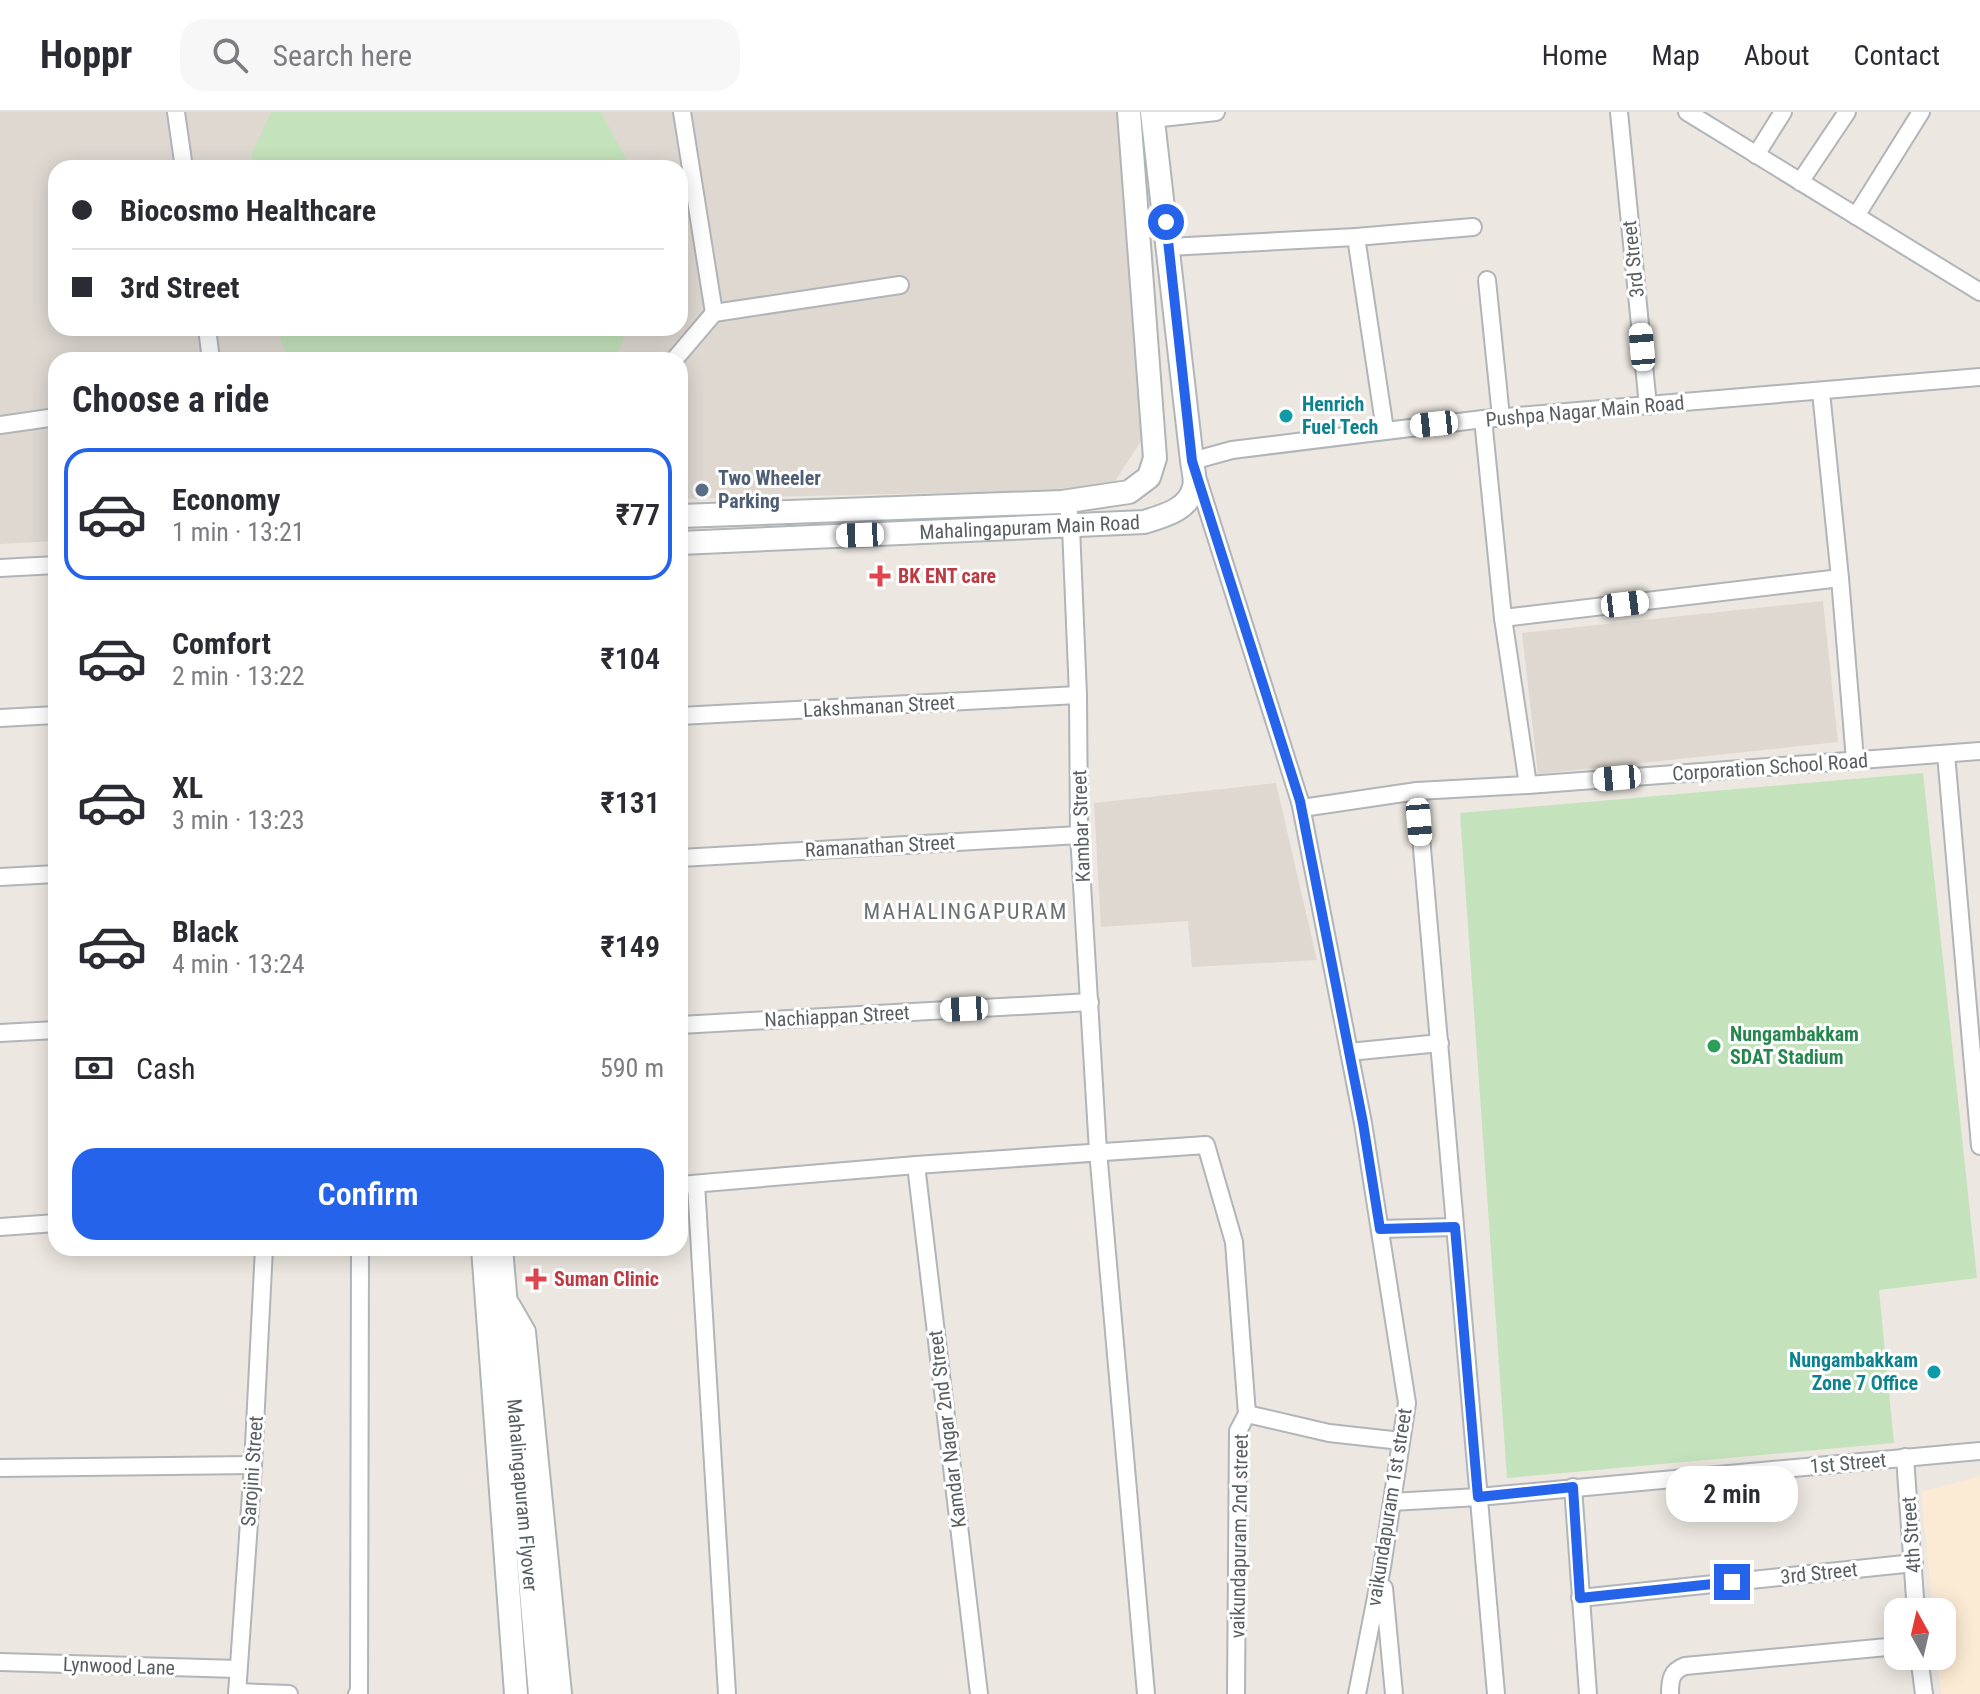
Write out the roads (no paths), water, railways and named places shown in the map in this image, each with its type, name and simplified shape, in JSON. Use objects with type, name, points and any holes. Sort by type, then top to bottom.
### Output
[{"type":"main road","points":[[1129,112],[1155,458],[1192,461]]},
{"type":"main road","name":"Mahalingapuram Main Road","points":[[688,543],[1144,522],[1169,515],[1184,505],[1194,487],[1192,461],[1152,116]]},
{"type":"main road","name":"Mahalingapuram Main Road","points":[[688,516],[1067,502],[1129,492],[1149,477],[1155,458]]},
{"type":"main road","points":[[484,1256],[516,1694]]},
{"type":"main road","points":[[502,1256],[505,1298],[524,1332],[560,1694]]},
{"type":"main road","name":"Mahalingapuram Flyover","points":[[505,1298],[540,1694]]},
{"type":"street","points":[[176,112],[183,160]]},
{"type":"street","points":[[682,112],[714,313]]},
{"type":"street","points":[[1152,116],[1216,112]]},
{"type":"street","name":"3rd Street","points":[[1619,112],[1648,406]]},
{"type":"street","points":[[1756,155],[1783,112]]},
{"type":"street","points":[[1800,182],[1847,112]]},
{"type":"street","points":[[1856,216],[1921,112]]},
{"type":"street","points":[[1696,114],[1756,155],[1980,292]]},
{"type":"street","points":[[1169,247],[1473,227]]},
{"type":"street","points":[[1356,237],[1385,430]]},
{"type":"street","points":[[1487,280],[1501,417]]},
{"type":"street","points":[[681,352],[714,313],[900,285]]},
{"type":"street","name":"Pushpa Nagar Main Road","points":[[1192,461],[1232,450],[1501,417],[1980,377]]},
{"type":"street","points":[[1821,392],[1855,760]]},
{"type":"street","points":[[0,425],[48,418]]},
{"type":"street","points":[[1483,419],[1503,618],[1528,785]]},
{"type":"street","points":[[1192,461],[1300,801]]},
{"type":"street","name":"Kambar Street","points":[[1067,502],[1071,527],[1078,695],[1079,835],[1098,1151],[1146,1694]]},
{"type":"street","points":[[0,568],[48,565]]},
{"type":"street","points":[[1503,618],[1840,578]]},
{"type":"street","name":"Lakshmanan Street","points":[[688,716],[1078,695]]},
{"type":"street","points":[[0,718],[48,715]]},
{"type":"street","name":"Corporation School Road","points":[[1300,801],[1302,808],[1417,791],[1980,751]]},
{"type":"street","points":[[1946,754],[1980,1146]]},
{"type":"street","points":[[1417,791],[1496,1694]]},
{"type":"street","name":"vaikundapuram 1st street","points":[[1300,801],[1349,1052],[1407,1403],[1382,1567],[1357,1694]]},
{"type":"street","name":"Ramanathan Street","points":[[688,858],[1079,835]]},
{"type":"street","points":[[0,877],[48,874]]},
{"type":"street","points":[[1962,932],[1980,930]]},
{"type":"street","name":"Nachiappan Street","points":[[688,1025],[1090,1002]]},
{"type":"street","points":[[0,1033],[48,1030]]},
{"type":"street","points":[[1349,1052],[1440,1043]]},
{"type":"street","name":"vaikundapuram 2nd street","points":[[1098,1151],[1206,1145],[1234,1242],[1247,1414],[1238,1431],[1236,1694]]},
{"type":"street","points":[[727,1694],[688,1184],[1098,1151]]},
{"type":"street","name":"Kamdar Nagar 2nd Street","points":[[916,1165],[979,1694]]},
{"type":"street","points":[[0,1227],[48,1224]]},
{"type":"street","points":[[1380,1229],[1455,1227]]},
{"type":"street","name":"Sarojini Street","points":[[237,1693],[264,1256]]},
{"type":"street","points":[[357,1694],[360,1256]]},
{"type":"street","points":[[1247,1414],[1329,1433],[1401,1441]]},
{"type":"street","name":"1st Street","points":[[1392,1502],[1478,1497],[1980,1451]]},
{"type":"street","name":"4th Street","points":[[1905,1457],[1915,1598]]},
{"type":"street","points":[[0,1468],[253,1465]]},
{"type":"street","points":[[1573,1487],[1588,1694]]},
{"type":"street","name":"3rd Street","points":[[1580,1598],[1914,1563]]},
{"type":"street","points":[[1382,1567],[1394,1694]]},
{"type":"street","points":[[1670,1694],[1672,1675],[1685,1666],[1884,1647]]},
{"type":"street","name":"Lynwood Lane","points":[[0,1662],[238,1669]]},
{"type":"street","points":[[1921,1670],[1924,1694]]},
{"type":"street","points":[[237,1693],[289,1694]]},
{"type":"place","name":"Henrich Fuel Tech","points":[[1286,416]]},
{"type":"place","name":"Two Wheeler Parking","points":[[702,490]]},
{"type":"place","name":"BK ENT care","points":[[880,576]]},
{"type":"place","name":"Nungambakkam SDAT Stadium","points":[[1714,1046]]},
{"type":"place","name":"Suman Clinic","points":[[536,1279]]},
{"type":"place","name":"Nungambakkam Zone 7 Office","points":[[1934,1372]]},
{"type":"district","name":"MAHALINGAPURAM","points":[[966,911]]}]
